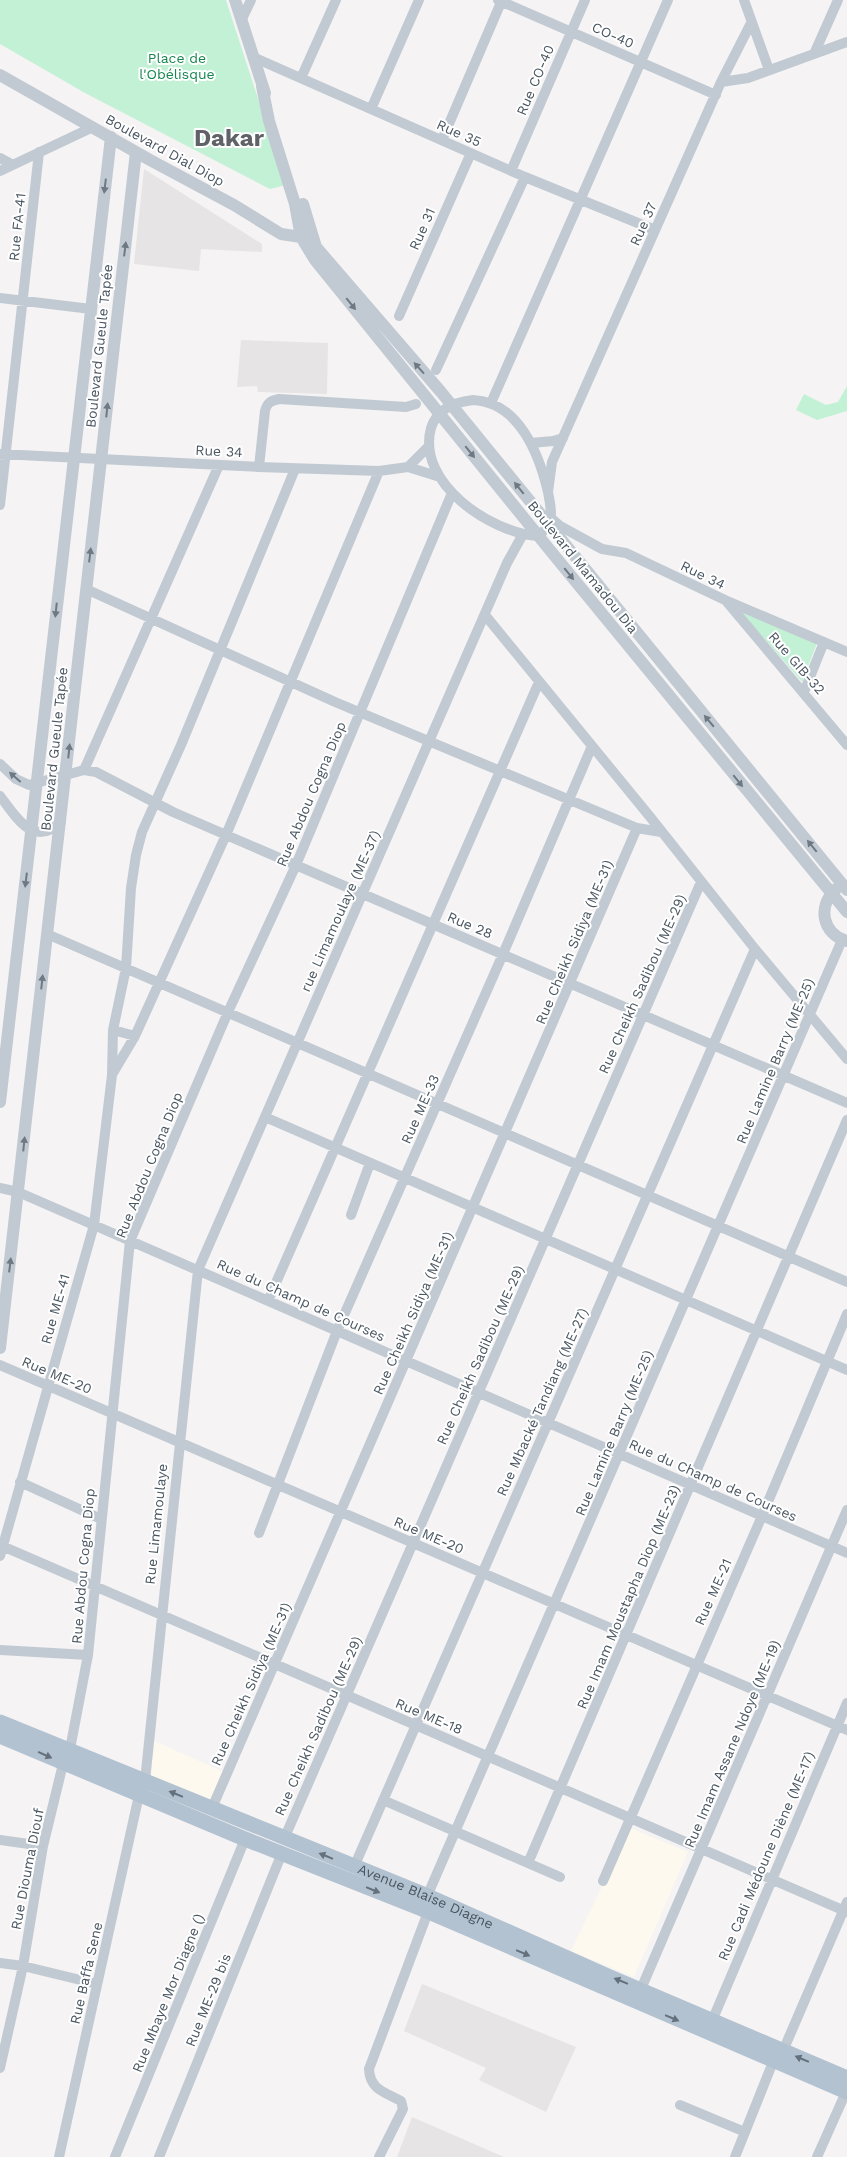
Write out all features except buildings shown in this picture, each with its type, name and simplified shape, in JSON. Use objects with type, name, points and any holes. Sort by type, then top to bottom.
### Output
[{"type":"main road","name":"Avenue Blaise Diagne","points":[[2,1730],[70,1749],[142,1788],[245,1839],[283,1846],[354,1867],[426,1906],[641,1989],[712,2021],[778,2056]]},
{"type":"main road","name":"Avenue Blaise Diagne","points":[[2,1730],[63,1764],[212,1808],[283,1846],[847,2087]]},
{"type":"street","points":[[235,0],[316,247]]},
{"type":"street","points":[[242,21],[251,0]]},
{"type":"street","points":[[302,78],[336,0]]},
{"type":"street","points":[[371,109],[419,0]]},
{"type":"street","points":[[442,140],[501,0]]},
{"type":"street","name":"CO-40","points":[[501,0],[716,95]]},
{"type":"street","name":"Rue CO-40","points":[[512,171],[585,0]]},
{"type":"street","points":[[491,403],[668,0]]},
{"type":"street","points":[[744,0],[769,70]]},
{"type":"street","name":"Rue 37","points":[[548,492],[552,462],[750,18],[754,0]]},
{"type":"street","points":[[814,54],[838,0]]},
{"type":"street","points":[[721,82],[748,78],[847,42]]},
{"type":"street","name":"Rue 35","points":[[253,57],[524,177],[655,230]]},
{"type":"street","name":"Boulevard Dial Diop","points":[[0,75],[281,234],[301,237],[316,247]]},
{"type":"street","points":[[262,86],[269,121],[295,204],[301,237]]},
{"type":"street","points":[[0,170],[92,127]]},
{"type":"street","name":"Boulevard Gueule Tapée","points":[[0,1102],[111,138]]},
{"type":"street","name":"Rue FA-41","points":[[0,505],[3,454],[40,152]]},
{"type":"street","name":"Boulevard Gueule Tapée","points":[[0,1348],[136,152]]},
{"type":"street","name":"Rue 31","points":[[398,316],[471,153]]},
{"type":"street","points":[[0,158],[13,165]]},
{"type":"street","points":[[436,370],[524,177]]},
{"type":"street","points":[[281,234],[289,226],[293,218],[295,204]]},
{"type":"street","name":"Boulevard Mamadou Dia","points":[[301,237],[315,260],[439,414],[847,912]]},
{"type":"street","name":"Boulevard Mamadou Dia","points":[[316,247],[550,522],[845,886]]},
{"type":"street","points":[[0,298],[91,309]]},
{"type":"street","points":[[259,467],[265,411],[267,404],[271,401],[279,399],[406,407],[416,404]]},
{"type":"street","points":[[473,400],[491,403],[510,416],[531,443],[536,453],[548,492],[550,522],[538,536],[523,534],[487,519],[470,509],[452,493],[440,477],[431,460],[428,447],[433,422],[439,414],[451,405],[473,400]]},
{"type":"street","points":[[531,443],[563,438]]},
{"type":"street","points":[[428,447],[408,467],[440,477]]},
{"type":"street","name":"Rue 34","points":[[3,454],[295,469],[379,471],[408,467]]},
{"type":"street","points":[[0,764],[22,783],[37,784],[84,770],[219,465]]},
{"type":"street","name":"Rue ME-41","points":[[1,1549],[94,1225],[112,1075],[113,1030],[126,968],[136,855],[142,832],[181,745],[295,469]]},
{"type":"street","points":[[112,1075],[134,1036],[226,835],[379,471]]},
{"type":"street","name":"Rue Abdou Cogna Diop","points":[[63,1764],[70,1749],[88,1655],[130,1241],[228,1012],[296,865],[452,493]]},
{"type":"street","name":"Rue 34","points":[[550,522],[602,549],[626,553],[725,600],[847,652]]},
{"type":"street","name":"rue Limamoulaye (ME-37)","points":[[198,1270],[507,563],[523,534]]},
{"type":"street","points":[[86,589],[360,712],[637,828],[662,832]]},
{"type":"street","name":"Rue GIB-32","points":[[725,600],[847,745]]},
{"type":"street","points":[[485,615],[755,949],[847,1059]]},
{"type":"street","points":[[804,692],[824,642]]},
{"type":"street","points":[[268,1301],[368,1074],[431,923],[539,682]]},
{"type":"street","name":"Rue ME-33","points":[[259,1533],[276,1484],[337,1331],[503,954],[592,746]]},
{"type":"street","name":"Rue 28","points":[[84,770],[96,772],[154,802],[226,835],[847,1102]]},
{"type":"street","points":[[0,796],[21,822],[31,831],[38,833],[46,832],[61,822]]},
{"type":"street","name":"Rue Cheikh Sidiya (ME-31)","points":[[212,1808],[474,1208],[637,828]]},
{"type":"street","name":"Rue Cheikh Sadibou (ME-29)","points":[[283,1846],[346,1695],[702,882]]},
{"type":"street","points":[[844,941],[830,931],[824,918],[825,906],[831,893],[845,886]]},
{"type":"street","points":[[47,934],[847,1282]]},
{"type":"street","name":"Rue Lamine Barry (ME-25)","points":[[379,2157],[403,2109],[403,2104],[401,2101],[377,2088],[371,2082],[369,2069],[426,1906],[488,1756],[810,1015],[844,941]]},
{"type":"street","name":"Rue Mbacké Tandiang (ME-27)","points":[[354,1867],[755,949]]},
{"type":"street","points":[[113,1030],[134,1036]]},
{"type":"street","points":[[264,1117],[847,1370]]},
{"type":"street","name":"Rue Imam Moustapha Diop (ME-23)","points":[[528,1863],[847,1120]]},
{"type":"street","points":[[351,1215],[370,1163]]},
{"type":"street","name":"Rue du Champ de Courses","points":[[0,1188],[18,1192],[847,1553]]},
{"type":"street","name":"Rue Limamoulaye","points":[[142,1788],[198,1270]]},
{"type":"street","name":"Rue ME-21","points":[[602,1881],[762,1516],[847,1314]]},
{"type":"street","name":"Rue ME-20","points":[[0,1365],[842,1728]]},
{"type":"street","points":[[20,1482],[101,1519]]},
{"type":"street","name":"Rue Imam Assane Ndoye (ME-19)","points":[[641,1989],[847,1510]]},
{"type":"street","name":"Rue ME-18","points":[[1,1549],[161,1615],[770,1878],[846,1908]]},
{"type":"street","points":[[0,1650],[88,1655]]},
{"type":"street","name":"Rue Cadi Médoune Diène (ME-17)","points":[[712,2021],[770,1878],[842,1728],[847,1703]]},
{"type":"street","name":"Rue Diouma Diouf","points":[[0,2068],[23,1966],[44,1846],[63,1764]]},
{"type":"street","name":"Rue Baffa Sene","points":[[59,2157],[142,1788]]},
{"type":"street","points":[[383,1800],[455,1833],[560,1877]]},
{"type":"street","name":"Rue Mbaye Mor Diagne ()","points":[[116,2157],[245,1839]]},
{"type":"street","points":[[0,1840],[44,1846]]},
{"type":"street","name":"Rue ME-29 bis","points":[[159,2157],[283,1846]]},
{"type":"street","points":[[734,2157],[846,1908]]},
{"type":"street","points":[[0,1963],[23,1966],[97,1984]]},
{"type":"street","points":[[817,2157],[847,2087]]},
{"type":"street","points":[[680,2104],[745,2132]]},
{"type":"shaded area","points":[[144,169],[262,244],[262,252],[201,249],[199,271],[134,264]]},
{"type":"shaded area","points":[[241,340],[328,343],[327,394],[258,392],[257,386],[237,387]]},
{"type":"shaded area","points":[[154,1741],[224,1772],[211,1805],[149,1779]]},
{"type":"shaded area","points":[[630,1828],[688,1852],[634,1977],[571,1951]]},
{"type":"shaded area","points":[[422,1984],[576,2047],[546,2112],[479,2080],[486,2068],[404,2031]]},
{"type":"shaded area","points":[[412,2117],[504,2157],[397,2157]]},
{"type":"green space","name":"Place de l'Obélisque","points":[[0,0],[226,0],[286,185],[270,189],[85,93],[0,44]]},
{"type":"green space","points":[[847,386],[847,411],[817,420],[796,410],[804,394],[826,405],[838,402]]},
{"type":"green space","points":[[741,612],[817,643],[802,682]]},
{"type":"district","name":"Dakar","points":[[229,138]]}]
